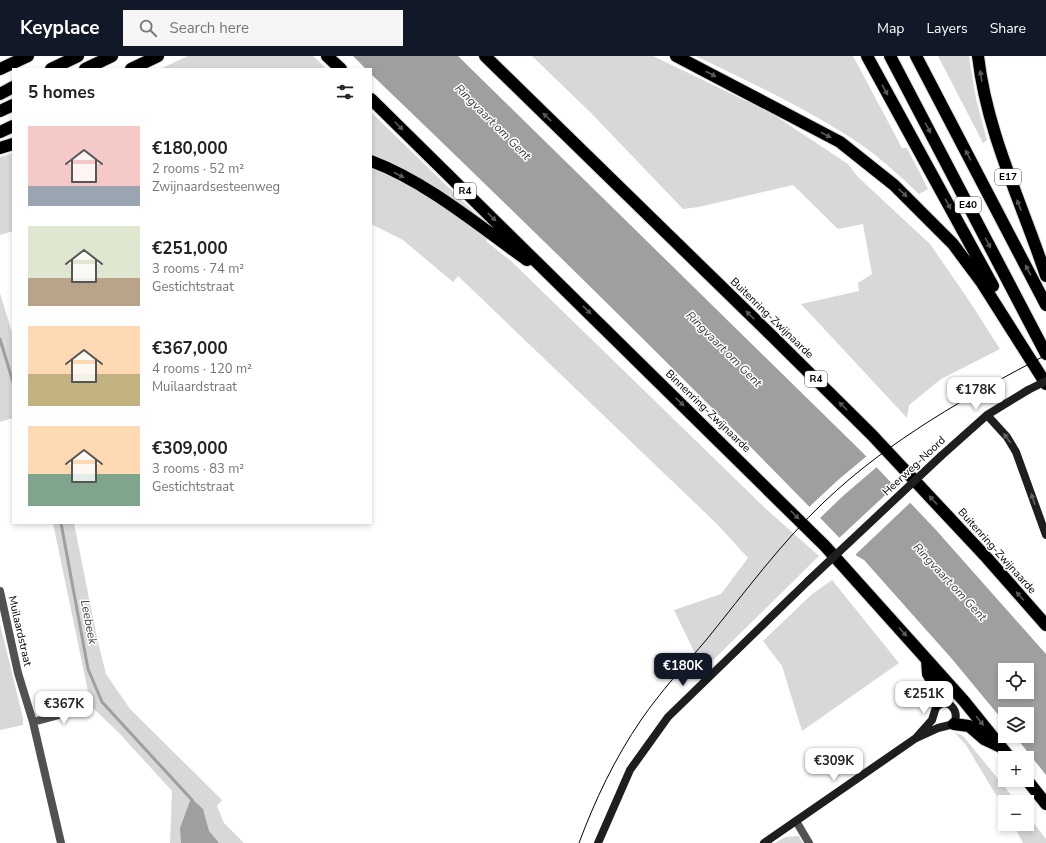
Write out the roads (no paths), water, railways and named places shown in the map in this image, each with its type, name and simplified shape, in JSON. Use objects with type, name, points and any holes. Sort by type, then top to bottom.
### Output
[{"type":"highway","points":[[0,69],[28,56]]},
{"type":"highway","points":[[53,68],[78,56]]},
{"type":"highway","points":[[87,68],[112,56]]},
{"type":"highway","points":[[133,68],[158,56]]},
{"type":"highway","points":[[327,56],[340,68]]},
{"type":"highway","name":"Buitenring-Zwijnaarde","points":[[485,56],[768,331],[872,435],[987,558],[1046,625]]},
{"type":"highway","points":[[676,56],[840,142],[894,185],[953,244],[982,283],[1046,382]]},
{"type":"highway","points":[[867,56],[1046,382]]},
{"type":"highway","name":"E40","points":[[890,56],[1046,354]]},
{"type":"highway","name":"E40","points":[[916,56],[1046,305]]},
{"type":"highway","name":"E17","points":[[978,56],[985,97],[1001,156],[1046,276]]},
{"type":"highway","points":[[0,94],[12,88]]},
{"type":"highway","name":"Binnenring-Zwijnaarde","points":[[372,100],[824,546],[927,660],[1004,751]]},
{"type":"highway","points":[[0,111],[12,105]]},
{"type":"highway","points":[[0,132],[12,126]]},
{"type":"highway","points":[[0,148],[12,144]]},
{"type":"highway","name":"R4","points":[[372,162],[427,190],[452,205],[559,283]]},
{"type":"highway","points":[[927,660],[928,674],[934,684],[937,694],[937,704]]},
{"type":"highway","points":[[954,724],[969,726],[984,739],[1000,746]]},
{"type":"highway","points":[[1033,787],[1046,804]]},
{"type":"street","name":"Heerweg-Noord","points":[[598,843],[630,770],[668,717],[808,581],[941,456],[987,415],[1028,390],[1046,382]]},
{"type":"street","points":[[987,415],[1007,437],[1016,452],[1046,535]]},
{"type":"street","name":"Muilaardstraat","points":[[0,590],[18,673],[33,722],[61,843]]},
{"type":"street","points":[[764,843],[916,738],[938,728],[954,724],[956,716],[953,707],[946,702],[937,704],[932,720],[916,738]]},
{"type":"street","points":[[33,722],[89,707]]},
{"type":"street","points":[[796,821],[809,843]]},
{"type":"water","name":"Ringvaart om Gent","points":[[353,56],[458,56],[863,453],[936,530],[1046,654],[1046,775],[1034,760],[1034,751],[1027,751],[1021,743],[1034,743],[1034,707],[998,707],[998,715],[952,659],[864,560],[857,556],[617,313],[372,75],[372,68],[365,68]]},
{"type":"water","points":[[191,798],[203,809],[209,831],[219,843],[181,843],[180,828]]},
{"type":"waterway","name":"Leebeek","points":[[0,339],[12,379]]},
{"type":"waterway","name":"Leebeek","points":[[61,524],[88,669],[102,702],[192,800]]},
{"type":"tram line","points":[[579,843],[606,780],[641,720],[665,688],[707,639],[764,568],[808,518],[849,480],[902,439],[959,403],[1046,355]]}]
